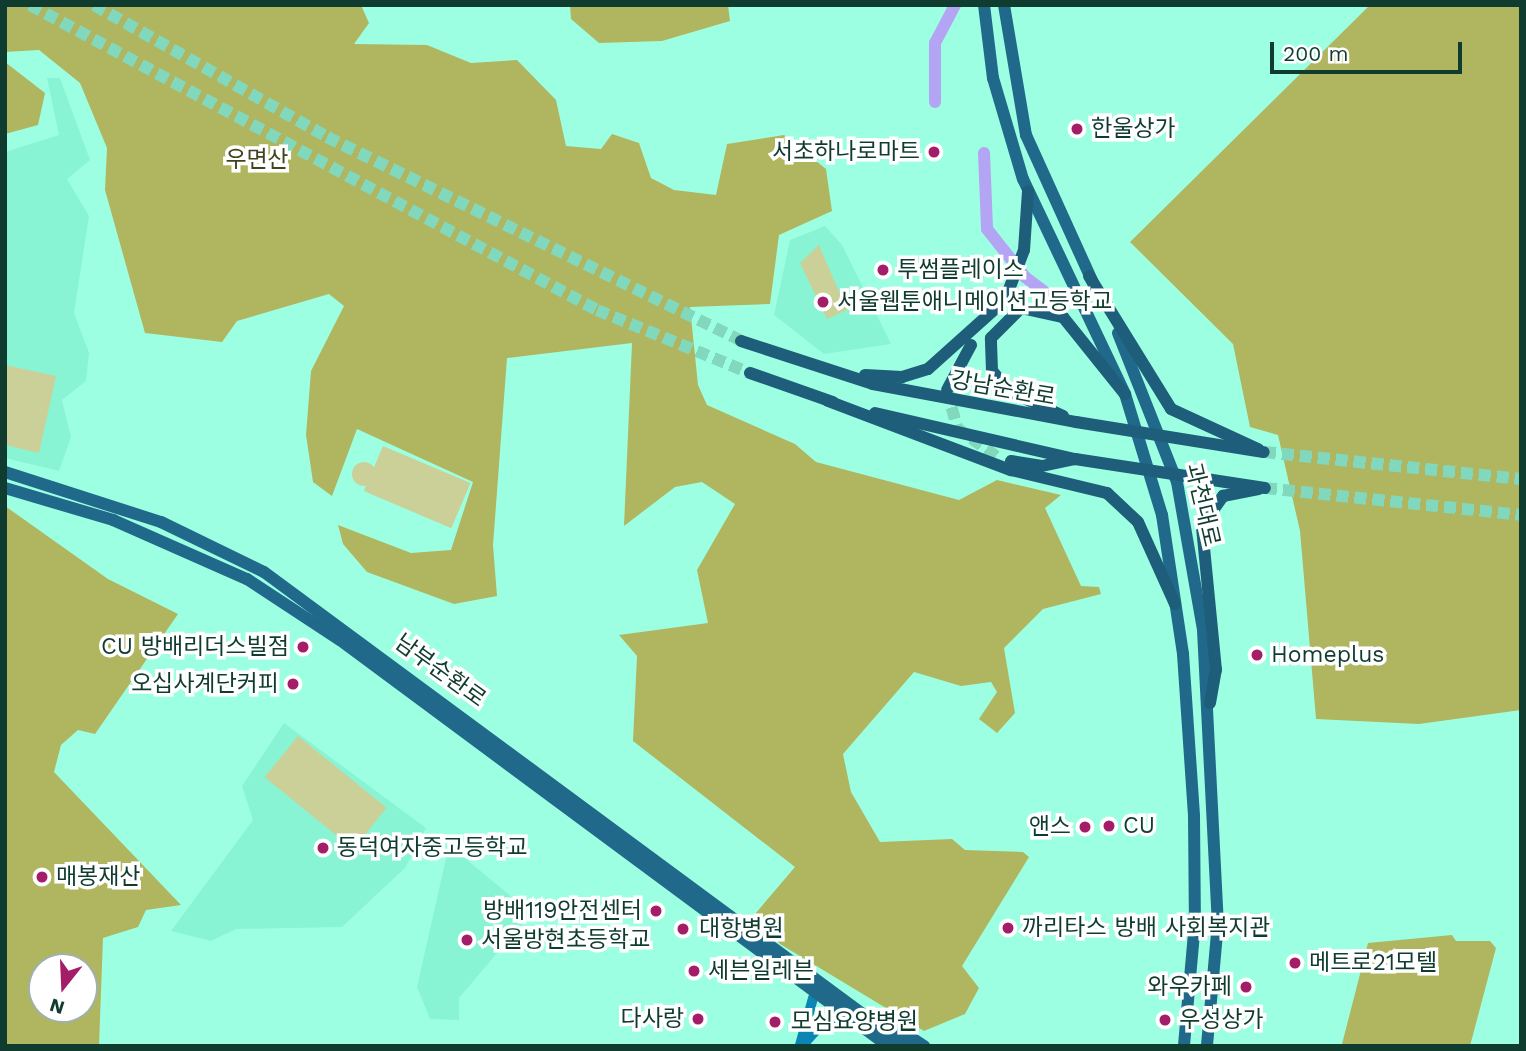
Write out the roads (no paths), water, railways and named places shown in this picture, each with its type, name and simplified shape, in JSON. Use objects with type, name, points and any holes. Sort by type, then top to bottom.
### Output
[{"type":"highway","points":[[947,390],[961,356],[1015,285],[1024,250],[1026,185]]},
{"type":"highway","name":"강남순환로","points":[[741,341],[830,370],[935,399],[1265,452],[1187,420],[1158,396],[1131,336],[1089,276]]},
{"type":"highway","points":[[830,370],[889,377],[928,369],[1005,300]]},
{"type":"highway","points":[[1076,422],[1009,391],[995,376],[990,338],[1013,312],[1041,308],[1063,317],[1125,394]]},
{"type":"highway","points":[[750,373],[1011,470],[1107,493],[1138,522],[1175,604]]},
{"type":"highway","points":[[828,401],[1075,459],[1265,488],[1223,496],[1211,506],[1202,526],[1216,670],[1210,705]]},
{"type":"highway","points":[[997,457],[1029,466],[1075,459]]},
{"type":"main road","name":"과천대로","points":[[984,5],[993,78],[1026,185],[1125,394],[1148,455],[1175,604],[1187,708],[1195,922],[1184,1046]]},
{"type":"main road","name":"과천대로","points":[[1004,5],[1011,66],[1040,175],[1123,341],[1177,482],[1196,575],[1210,705],[1218,922],[1207,1046]]},
{"type":"main road","points":[[1026,185],[1040,175]]},
{"type":"main road","name":"남부순환로","points":[[5,472],[161,522],[254,566],[433,691],[906,1046]]},
{"type":"main road","name":"남부순환로","points":[[5,488],[149,533],[247,579],[424,704],[803,986],[888,1046]]},
{"type":"main road","points":[[424,704],[434,704],[433,691]]},
{"type":"main road","points":[[1187,708],[1210,705]]},
{"type":"main road","points":[[485,749],[484,736],[493,736]]},
{"type":"main road","name":"남부순환로","points":[[811,974],[924,1046]]},
{"type":"main road","name":"남부순환로","points":[[803,986],[842,1022],[876,1046]]},
{"type":"main road","points":[[801,1046],[813,998]]},
{"type":"main road","points":[[801,1046],[823,1023],[842,1022]]},
{"type":"waterway","points":[[935,102],[935,43],[955,5]]},
{"type":"waterway","points":[[984,153],[987,229],[1025,277],[1057,301]]},
{"type":"tunnel","points":[[30,5],[597,310],[750,373]]},
{"type":"tunnel","points":[[94,5],[327,137],[741,341]]},
{"type":"tunnel","points":[[947,390],[957,428],[997,457]]},
{"type":"tunnel","points":[[1264,452],[1521,479]]},
{"type":"tunnel","points":[[1265,488],[1521,515]]},
{"type":"place","name":"한울상가","points":[[1077,129]]},
{"type":"place","name":"서초하나로마트","points":[[934,152]]},
{"type":"place","name":"투썸플레이스","points":[[883,270]]},
{"type":"place","name":"서울웹툰애니메이션고등학교","points":[[823,302]]},
{"type":"place","name":"CU 방배리더스빌점","points":[[303,647]]},
{"type":"place","name":"Homeplus","points":[[1257,655]]},
{"type":"place","name":"오십사계단커피","points":[[293,684]]},
{"type":"place","name":"CU","points":[[1109,826]]},
{"type":"place","name":"앤스","points":[[1085,827]]},
{"type":"place","name":"동덕여자중고등학교","points":[[323,848]]},
{"type":"place","name":"매봉재산","points":[[42,877]]},
{"type":"place","name":"방배119안전센터","points":[[656,911]]},
{"type":"place","name":"까리타스 방배 사회복지관","points":[[1008,928]]},
{"type":"place","name":"대항병원","points":[[683,929]]},
{"type":"place","name":"서울방현초등학교","points":[[467,940]]},
{"type":"place","name":"메트로21모텔","points":[[1295,963]]},
{"type":"place","name":"세븐일레븐","points":[[694,971]]},
{"type":"place","name":"와우카페","points":[[1246,987]]},
{"type":"place","name":"다사랑","points":[[698,1019]]},
{"type":"place","name":"우성상가","points":[[1165,1020]]},
{"type":"place","name":"모심요양병원","points":[[775,1022]]},
{"type":"park label","name":"우면산","points":[[257,160]]}]
